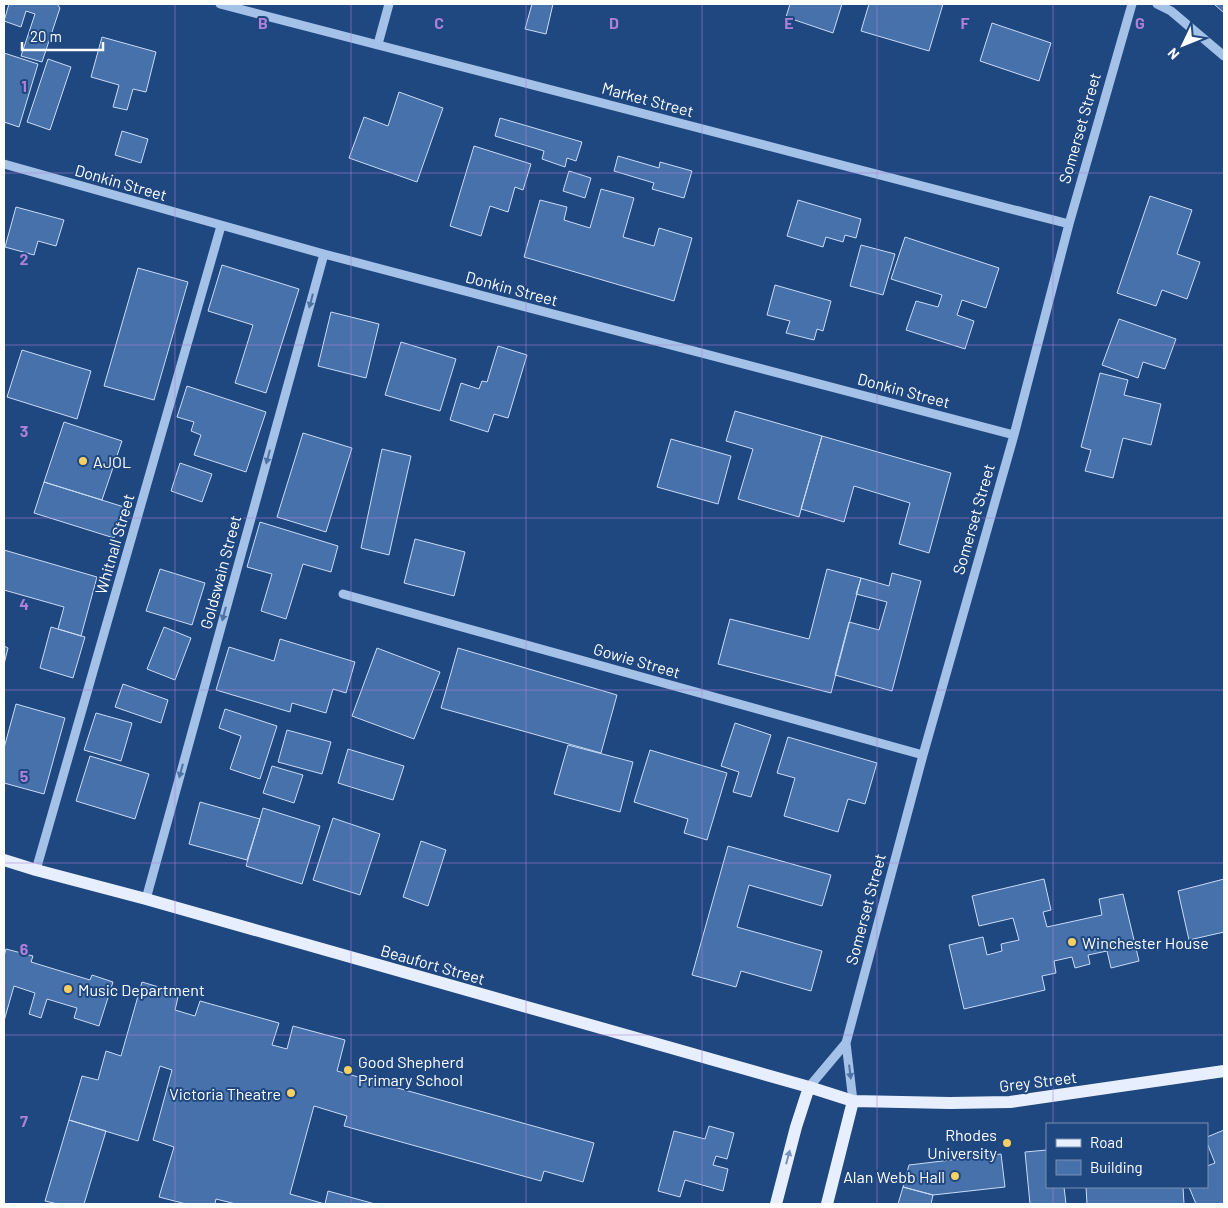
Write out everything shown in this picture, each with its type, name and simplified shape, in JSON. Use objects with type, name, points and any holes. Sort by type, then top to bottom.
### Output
[{"type":"main road","name":"Beaufort Street","points":[[4,860],[853,1101]]},
{"type":"main road","name":"Grey Street","points":[[853,1101],[950,1104],[1010,1102],[1224,1071]]},
{"type":"main road","name":"Somerset Street","points":[[776,1204],[796,1127],[809,1087]]},
{"type":"main road","name":"Somerset Street","points":[[827,1204],[853,1101]]},
{"type":"street","name":"Market Street","points":[[220,4],[1069,224]]},
{"type":"street","points":[[378,44],[389,4]]},
{"type":"street","name":"Somerset Street","points":[[853,1101],[846,1043],[923,755],[1014,435],[1069,224],[1132,4]]},
{"type":"street","points":[[1157,4],[1171,11],[1224,56]]},
{"type":"street","name":"Donkin Street","points":[[4,164],[324,254],[1014,435]]},
{"type":"street","name":"Whitnall Street","points":[[36,870],[220,226]]},
{"type":"street","name":"Goldswain Street","points":[[146,899],[324,254]]},
{"type":"street","name":"Gowie Street","points":[[343,594],[923,755]]},
{"type":"street","name":"Somerset Street","points":[[809,1087],[846,1043]]},
{"type":"building","points":[[9,4],[57,4],[60,8],[42,62],[21,56],[35,14],[26,11],[21,27],[4,21]]},
{"type":"building","points":[[532,4],[553,4],[546,34],[525,29]]},
{"type":"building","points":[[790,4],[842,4],[833,33],[786,17]]},
{"type":"building","points":[[869,4],[943,4],[929,51],[861,31]]},
{"type":"building","points":[[1214,4],[1224,4],[1224,13]]},
{"type":"building","points":[[992,23],[1051,43],[1039,81],[980,61]]},
{"type":"building","points":[[102,37],[156,52],[146,92],[133,89],[127,110],[113,107],[119,85],[91,77]]},
{"type":"building","points":[[4,53],[38,64],[19,127],[4,122]]},
{"type":"building","points":[[48,59],[71,67],[50,130],[27,122]]},
{"type":"building","points":[[399,92],[443,108],[417,182],[349,158],[364,117],[388,126]]},
{"type":"building","points":[[500,118],[582,142],[576,161],[567,158],[565,167],[542,159],[544,151],[495,136]]},
{"type":"building","points":[[122,131],[148,139],[141,163],[115,155]]},
{"type":"building","points":[[474,146],[531,164],[523,190],[515,187],[508,212],[490,206],[481,236],[450,226]]},
{"type":"building","points":[[618,156],[659,168],[660,162],[692,171],[684,198],[652,189],[654,183],[614,171]]},
{"type":"building","points":[[569,171],[591,178],[585,198],[563,191]]},
{"type":"building","points":[[601,189],[634,198],[623,237],[654,246],[659,228],[692,238],[674,301],[524,257],[540,200],[567,207],[564,220],[590,228]]},
{"type":"building","points":[[1150,196],[1192,210],[1177,254],[1200,262],[1187,299],[1162,290],[1156,306],[1117,293]]},
{"type":"building","points":[[798,200],[861,219],[856,238],[845,235],[843,242],[826,237],[823,247],[787,236]]},
{"type":"building","points":[[16,207],[64,220],[56,246],[38,241],[34,255],[5,247]]},
{"type":"building","points":[[905,237],[999,268],[986,308],[962,300],[957,315],[974,321],[965,349],[906,330],[916,301],[938,307],[942,295],[891,279]]},
{"type":"building","points":[[861,245],[895,254],[883,295],[850,286]]},
{"type":"building","points":[[222,265],[299,289],[266,393],[235,383],[253,325],[208,311]]},
{"type":"building","points":[[138,268],[188,282],[154,400],[104,386]]},
{"type":"building","points":[[775,285],[831,301],[823,331],[817,329],[814,340],[786,333],[790,321],[767,315]]},
{"type":"building","points":[[331,312],[379,324],[366,378],[318,366]]},
{"type":"building","points":[[1119,319],[1176,339],[1165,369],[1143,362],[1138,378],[1102,365]]},
{"type":"building","points":[[401,342],[456,359],[440,411],[385,395]]},
{"type":"building","points":[[498,346],[527,355],[508,418],[494,414],[488,432],[450,420],[461,383],[479,389],[482,381],[487,382]]},
{"type":"building","points":[[22,350],[91,371],[77,419],[7,397]]},
{"type":"building","points":[[1100,373],[1128,380],[1124,395],[1161,404],[1151,445],[1123,438],[1113,478],[1085,471],[1091,450],[1081,447]]},
{"type":"building","points":[[187,386],[266,412],[246,472],[194,455],[201,435],[191,431],[194,422],[177,417]]},
{"type":"building","points":[[735,411],[822,436],[799,517],[738,499],[753,449],[726,441]]},
{"type":"building","name":"AJOL","points":[[64,422],[122,441],[102,500],[44,482]]},
{"type":"building","points":[[303,433],[352,448],[326,532],[277,517]]},
{"type":"building","points":[[822,436],[951,473],[929,553],[899,544],[910,503],[854,486],[844,522],[801,509]]},
{"type":"building","points":[[671,439],[731,456],[718,504],[657,487]]},
{"type":"building","points":[[382,449],[411,456],[389,555],[361,548]]},
{"type":"building","points":[[180,463],[212,474],[202,502],[171,491]]},
{"type":"building","name":"AJOL","points":[[44,482],[124,507],[114,538],[34,513]]},
{"type":"building","points":[[260,522],[338,546],[331,572],[303,564],[286,619],[261,611],[272,574],[247,567]]},
{"type":"building","points":[[415,539],[465,552],[454,596],[404,583]]},
{"type":"building","points":[[4,550],[97,577],[81,636],[58,629],[64,607],[4,590]]},
{"type":"building","points":[[160,569],[205,583],[192,625],[146,611]]},
{"type":"building","points":[[827,569],[861,578],[831,693],[718,664],[730,619],[809,639]]},
{"type":"building","points":[[892,573],[921,581],[892,691],[835,675],[849,622],[879,630],[887,602],[856,594],[861,578],[889,586]]},
{"type":"building","points":[[51,627],[85,637],[73,678],[40,668]]},
{"type":"building","points":[[164,627],[191,638],[175,680],[147,669]]},
{"type":"building","points":[[280,639],[355,662],[346,693],[333,689],[326,713],[292,703],[290,712],[216,690],[229,647],[274,661]]},
{"type":"building","points":[[4,646],[8,648],[4,664]]},
{"type":"building","points":[[377,648],[440,672],[414,739],[352,716]]},
{"type":"building","points":[[458,648],[617,695],[601,753],[441,708]]},
{"type":"building","points":[[123,684],[168,700],[161,723],[115,707]]},
{"type":"building","points":[[16,704],[65,718],[44,794],[4,783],[4,748]]},
{"type":"building","points":[[225,709],[277,726],[260,779],[230,769],[241,736],[219,728]]},
{"type":"building","points":[[96,713],[132,723],[121,761],[84,750]]},
{"type":"building","points":[[735,723],[771,735],[751,797],[733,792],[739,772],[721,766]]},
{"type":"building","points":[[287,730],[331,742],[322,774],[278,762]]},
{"type":"building","points":[[788,737],[877,763],[865,804],[848,799],[838,832],[784,816],[795,778],[777,773]]},
{"type":"building","points":[[568,745],[633,762],[620,812],[554,794]]},
{"type":"building","points":[[348,749],[404,766],[393,800],[338,783]]},
{"type":"building","points":[[650,750],[727,773],[707,840],[684,833],[688,819],[634,802]]},
{"type":"building","points":[[90,756],[149,774],[135,819],[76,801]]},
{"type":"building","points":[[272,766],[303,775],[294,803],[263,793]]},
{"type":"building","points":[[200,802],[260,819],[247,860],[189,844]]},
{"type":"building","points":[[263,808],[320,826],[302,884],[246,866]]},
{"type":"building","points":[[333,818],[380,834],[360,895],[313,880]]},
{"type":"building","points":[[421,841],[446,850],[428,906],[403,897]]},
{"type":"building","points":[[728,846],[831,875],[822,906],[749,885],[737,927],[822,951],[811,991],[741,971],[736,987],[692,975]]},
{"type":"building","name":"Winchester House","points":[[1044,879],[1051,910],[1043,912],[1047,927],[1102,915],[1099,899],[1123,894],[1139,961],[1111,968],[1107,951],[1088,955],[1090,964],[1075,968],[1072,957],[1054,961],[1056,973],[1042,976],[1045,990],[964,1009],[949,945],[983,937],[987,955],[1002,951],[1001,944],[1019,940],[1013,918],[979,926],[972,896]]},
{"type":"building","points":[[1224,879],[1224,932],[1189,940],[1178,891]]},
{"type":"building","name":"Music Department","points":[[6,949],[33,956],[31,962],[90,980],[92,975],[113,982],[99,1026],[74,1018],[77,1008],[47,999],[41,1018],[29,1014],[35,993],[14,986],[4,1021],[4,956]]},
{"type":"building","name":"Victoria Theatre","points":[[142,982],[179,993],[175,1010],[195,1016],[200,1001],[279,1023],[272,1045],[287,1049],[293,1026],[345,1040],[337,1071],[594,1143],[583,1182],[544,1171],[541,1181],[344,1126],[347,1116],[314,1106],[290,1194],[325,1204],[236,1204],[216,1199],[215,1204],[186,1204],[159,1197],[174,1147],[153,1140],[172,1070],[160,1066],[138,1141],[69,1120],[82,1076],[98,1080],[106,1051],[121,1056]]},
{"type":"building","points":[[69,1120],[106,1131],[84,1204],[58,1204],[45,1201]]},
{"type":"building","points":[[709,1126],[734,1133],[727,1159],[716,1156],[713,1165],[728,1169],[723,1191],[685,1180],[680,1197],[658,1191],[674,1131],[705,1139]]},
{"type":"building","points":[[1224,1130],[1224,1204],[1196,1204],[1189,1188],[1208,1188],[1208,1166],[1215,1163],[1208,1146],[1208,1137]]},
{"type":"building","points":[[1046,1150],[1046,1188],[1064,1188],[1066,1204],[1030,1204],[1025,1152]]},
{"type":"building","name":"Alan Webb Hall","points":[[1001,1154],[1005,1187],[933,1195],[903,1187],[909,1165]]},
{"type":"building","points":[[903,1187],[933,1195],[931,1204],[898,1204]]},
{"type":"building","points":[[1086,1188],[1183,1188],[1184,1204],[1087,1204]]},
{"type":"building","points":[[328,1191],[375,1204],[325,1204]]},
{"type":"place","name":"AJOL","points":[[83,461]]},
{"type":"place","name":"Winchester House","points":[[1072,942]]},
{"type":"place","name":"Music Department","points":[[68,989]]},
{"type":"place","name":"Good Shepherd Primary School","points":[[348,1070]]},
{"type":"place","name":"Victoria Theatre","points":[[291,1093]]},
{"type":"place","name":"Rhodes University","points":[[1007,1143]]},
{"type":"place","name":"Alan Webb Hall","points":[[955,1176]]}]
